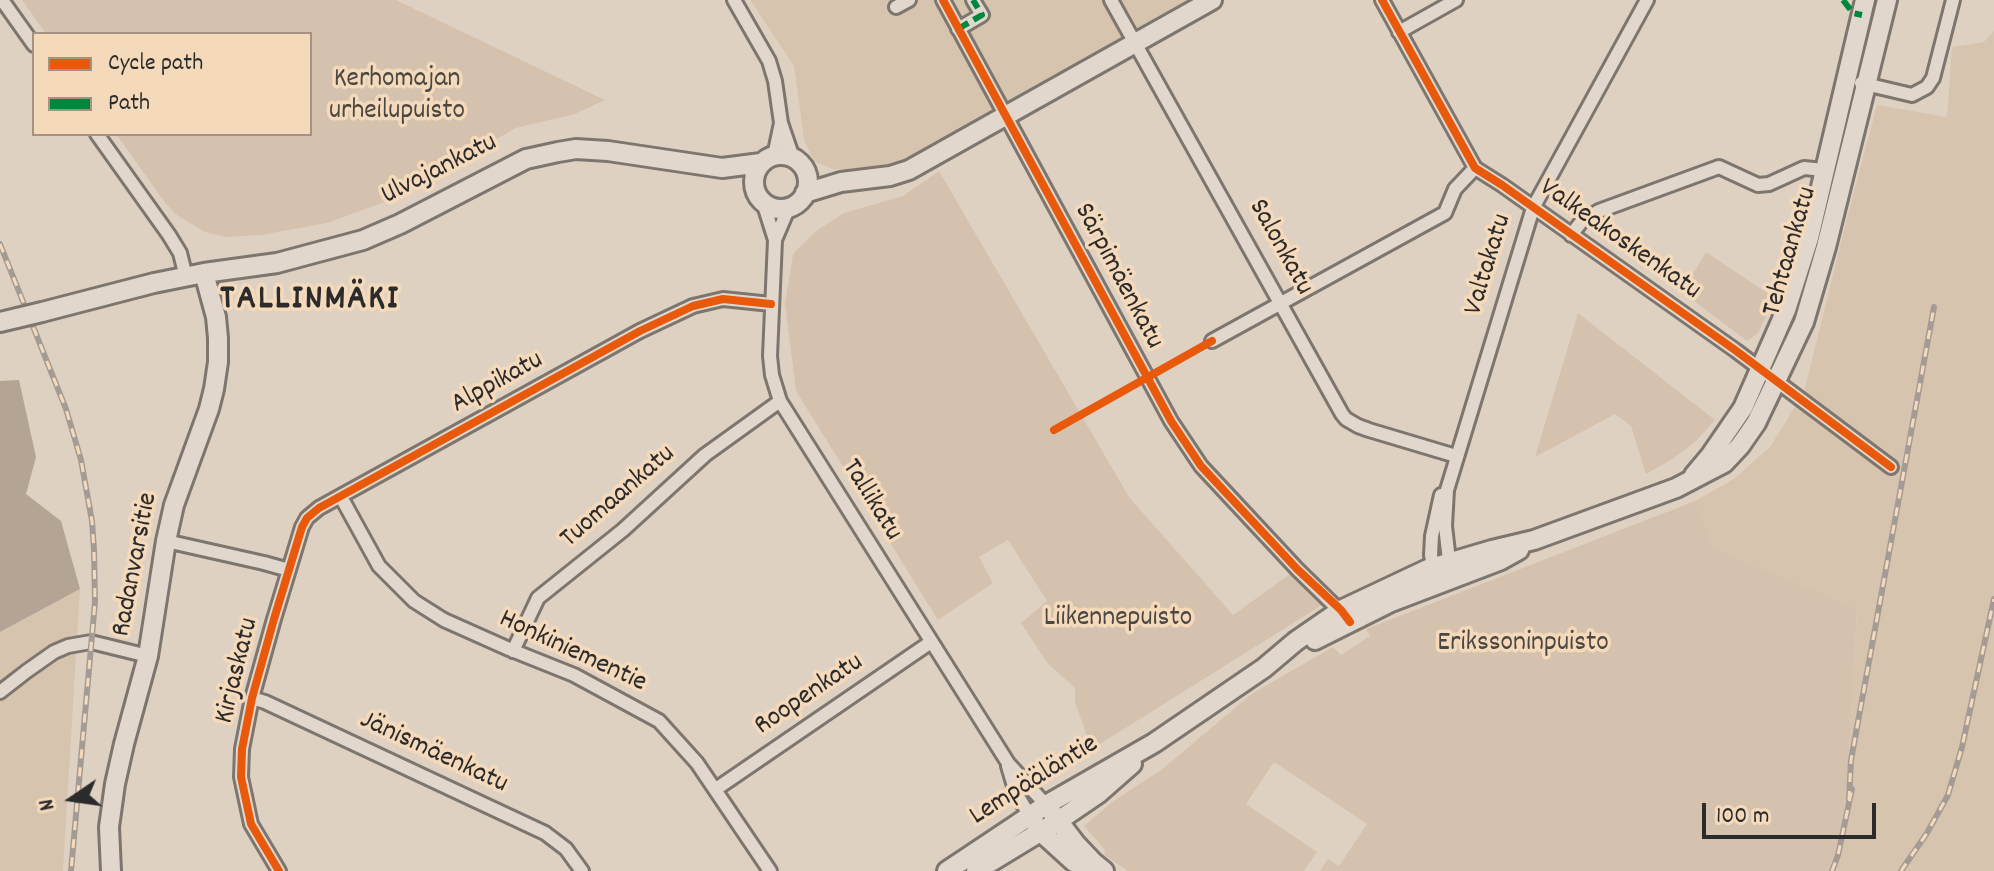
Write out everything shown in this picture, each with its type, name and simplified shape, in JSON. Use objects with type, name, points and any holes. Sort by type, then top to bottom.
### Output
[{"type":"main road","points":[[805,193],[841,182],[890,176],[909,170],[1212,0]]},
{"type":"main road","name":"Tehtaankatu","points":[[1687,482],[1710,456],[1743,408],[1797,280],[1865,0]]},
{"type":"main road","name":"Tehtaankatu","points":[[1443,573],[1501,560],[1534,540],[1676,488],[1724,463],[1740,446],[1777,383],[1804,322],[1887,0]]},
{"type":"main road","name":"Ulvajankatu","points":[[8,320],[195,275],[277,263],[363,240],[526,159],[558,152],[576,149],[608,151],[722,168],[767,160]]},
{"type":"main road","points":[[798,163],[807,180],[805,193],[796,204],[775,208],[759,196],[754,176],[767,160],[780,155],[841,182]]},
{"type":"main road","name":"Ulvajankatu","points":[[722,168],[759,196]]},
{"type":"main road","name":"Radanvarsitie","points":[[111,871],[109,827],[115,784],[148,656],[166,541],[174,505],[209,409],[218,362],[216,317],[195,275]]},
{"type":"main road","name":"Lempääläntie","points":[[947,871],[1039,818],[1154,743],[1264,667],[1296,641],[1345,616],[1410,576],[1443,573]]},
{"type":"main road","name":"Lempääläntie","points":[[1058,821],[1099,793],[1154,743]]},
{"type":"main road","points":[[1039,818],[1058,821],[1084,853],[1104,871]]},
{"type":"main road","points":[[1039,818],[1074,862],[1093,871]]},
{"type":"main road","name":"Lempääläntie","points":[[976,871],[1039,818]]},
{"type":"street","points":[[2,0],[32,42]]},
{"type":"street","points":[[734,0],[769,61],[781,123],[798,163]]},
{"type":"street","points":[[896,7],[909,0]]},
{"type":"street","name":"Särpimäenkatu","points":[[943,0],[1171,421],[1201,466],[1345,616]]},
{"type":"street","points":[[958,29],[982,15],[973,0]]},
{"type":"street","name":"Salonkatu","points":[[1111,0],[1346,419],[1369,430],[1456,456]]},
{"type":"street","name":"Valkeakoskenkatu","points":[[1382,0],[1475,168],[1735,350],[1891,467]]},
{"type":"street","points":[[1399,32],[1456,0]]},
{"type":"street","name":"Valtakatu","points":[[1443,573],[1447,490],[1533,208],[1647,0]]},
{"type":"street","points":[[1846,80],[1912,95],[1927,87],[1933,78],[1953,0]]},
{"type":"street","points":[[767,160],[781,123]]},
{"type":"street","points":[[98,136],[195,275]]},
{"type":"street","points":[[1571,235],[1582,221],[1599,211],[1719,167],[1758,185],[1769,184],[1804,168],[1824,170]]},
{"type":"street","points":[[1212,341],[1445,213],[1455,189],[1475,168]]},
{"type":"street","name":"Tallikatu","points":[[759,196],[775,240]]},
{"type":"street","name":"Tallikatu","points":[[789,207],[775,240],[771,304],[770,356],[780,401],[1008,763],[1039,818]]},
{"type":"street","name":"Alppikatu","points":[[289,570],[302,527],[319,508],[640,331],[693,306],[723,299],[771,304]]},
{"type":"street","name":"Tuomaankatu","points":[[513,651],[538,598],[623,530],[705,455],[780,401]]},
{"type":"street","name":"Honkiniementie","points":[[341,497],[379,566],[414,601],[444,620],[574,675],[659,721],[697,763],[770,871]]},
{"type":"street","points":[[166,541],[289,570]]},
{"type":"street","name":"Kirjaskatu","points":[[279,871],[251,824],[241,777],[245,725],[289,570]]},
{"type":"street","points":[[0,692],[54,652],[68,646],[91,642],[148,656]]},
{"type":"street","name":"Roopenkatu","points":[[716,789],[931,642]]},
{"type":"street","name":"Jänismäenkatu","points":[[252,698],[545,833],[566,849],[582,871]]},
{"type":"street","name":"Tallikatu","points":[[1008,763],[1016,793],[1039,818]]},
{"type":"shaded area","points":[[750,0],[1191,0],[907,159],[866,170],[832,169],[814,161],[804,140],[794,66]]},
{"type":"shaded area","points":[[1994,31],[1994,871],[1827,871],[1835,853],[1846,802],[1857,610],[1713,548],[1695,501],[1734,479],[1770,447],[1804,392],[1877,105],[1947,117],[1952,47],[1984,42]]},
{"type":"shaded area","points":[[19,380],[36,457],[26,494],[61,521],[80,589],[0,632],[0,381]]},
{"type":"shaded area","points":[[80,589],[63,871],[0,871],[0,632]]},
{"type":"green space","name":"Kerhomajan urheilupuisto","points":[[22,0],[396,0],[605,100],[575,114],[516,128],[390,200],[327,223],[261,235],[226,237],[205,232],[178,216],[117,136],[312,136],[312,32],[45,32]]},
{"type":"green space","name":"Liikennepuisto","points":[[939,171],[1129,497],[1233,615],[1297,569],[1330,600],[1092,749],[1075,703],[1075,688],[1048,664],[1021,623],[1047,601],[1008,540],[979,557],[993,583],[938,620],[796,391],[785,304],[793,254],[816,231],[844,213],[903,196]]},
{"type":"green space","points":[[1706,252],[1775,298],[1758,333],[1747,341],[1682,292]]},
{"type":"green space","points":[[1578,313],[1715,420],[1695,442],[1646,474],[1631,426],[1615,414],[1535,457]]},
{"type":"green space","name":"Erikssoninpuisto","points":[[1695,501],[1713,548],[1857,609],[1846,802],[1835,853],[1827,871],[1320,871],[1328,859],[1339,866],[1367,824],[1274,762],[1246,804],[1317,852],[1304,871],[1128,871],[1104,855],[1105,850],[1084,826],[1112,802],[1161,770],[1253,693],[1333,647],[1341,655],[1370,636],[1366,629]]},
{"type":"railway","points":[[0,244],[66,409],[81,460],[92,521],[95,602],[71,871]]},
{"type":"railway","points":[[1849,800],[1851,760],[1934,307]]},
{"type":"railway","points":[[1901,871],[1948,795],[1962,747],[1994,599]]},
{"type":"railway","points":[[1832,871],[1852,789]]},
{"type":"marked path","points":[[958,29],[982,15],[973,0]]},
{"type":"marked path","points":[[1843,0],[1853,13],[1862,15]]},
{"type":"cycle path","points":[[943,0],[1171,421],[1201,466],[1350,622]]},
{"type":"cycle path","points":[[1382,0],[1475,168],[1735,350],[1891,467]]},
{"type":"cycle path","points":[[279,871],[251,824],[241,777],[242,749],[252,698],[274,619],[307,518],[319,508],[640,331],[693,306],[723,299],[771,304]]},
{"type":"cycle path","points":[[1054,430],[1212,341]]},
{"type":"district","name":"TALLINMÄKI","points":[[310,302]]}]
